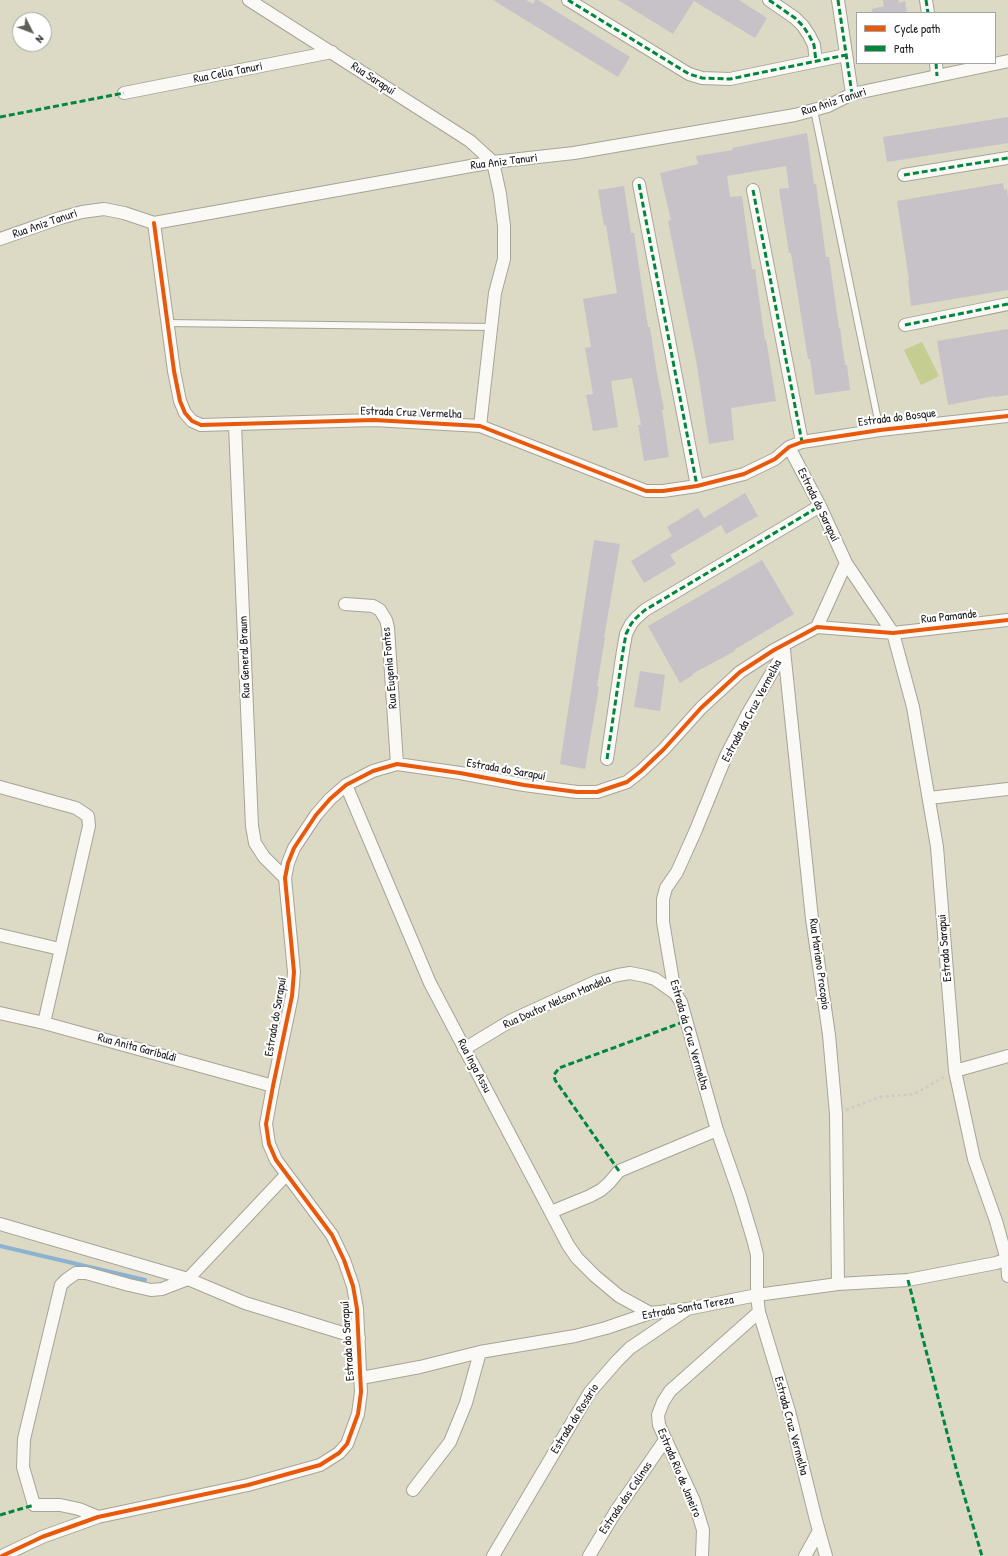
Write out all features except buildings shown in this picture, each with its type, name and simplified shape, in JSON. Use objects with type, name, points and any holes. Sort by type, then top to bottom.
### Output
[{"type":"street","name":"Rua Sarapuí","points":[[249,0],[470,142],[493,162]]},
{"type":"street","points":[[568,0],[682,70],[702,78],[730,79],[846,56]]},
{"type":"street","points":[[769,0],[796,18],[810,35],[814,44],[816,61]]},
{"type":"street","points":[[838,0],[852,94]]},
{"type":"street","points":[[926,0],[928,12]]},
{"type":"street","name":"Rua Celia Tanuri","points":[[124,93],[332,52]]},
{"type":"street","name":"Rua Aniz Tanuri","points":[[996,64],[1008,61]]},
{"type":"street","points":[[936,64],[937,76]]},
{"type":"street","name":"Rua Aniz Tanuri","points":[[0,239],[82,212],[104,210],[124,213],[154,223],[493,162],[574,153],[814,110],[828,106],[852,94],[994,64]]},
{"type":"street","points":[[904,175],[1008,158]]},
{"type":"street","points":[[480,426],[495,293],[504,259],[504,226],[500,194],[493,162]]},
{"type":"street","points":[[639,184],[697,486]]},
{"type":"street","points":[[752,190],[802,442]]},
{"type":"street","name":"Estrada Cruz Vermelha","points":[[154,223],[174,371],[180,401],[185,413],[192,421],[201,425],[374,420],[480,426],[646,491],[663,491],[697,486],[744,474],[774,459],[789,447]]},
{"type":"street","points":[[905,325],[1008,304]]},
{"type":"street","name":"Estrada do Bosque","points":[[789,447],[802,442],[880,430],[1008,416]]},
{"type":"street","name":"Rua General Braum","points":[[236,424],[252,826],[255,843],[264,857],[285,878]]},
{"type":"street","name":"Estrada do Sarapuí","points":[[789,447],[820,506],[846,563],[893,633]]},
{"type":"street","points":[[607,759],[626,634],[636,618],[645,610],[820,506]]},
{"type":"street","points":[[846,563],[817,627],[893,633]]},
{"type":"street","name":"Rua Eugenia Fontes","points":[[345,604],[373,606],[380,610],[386,620],[397,764]]},
{"type":"street","name":"Rua Pamande","points":[[893,633],[1008,620]]},
{"type":"street","name":"Estrada do Sarapuí","points":[[2,1556],[42,1537],[98,1517],[248,1485],[320,1465],[339,1453],[347,1444],[358,1414],[361,1378],[354,1286],[332,1235],[276,1160],[268,1138],[266,1124],[292,996],[294,972],[285,878],[288,863],[294,848],[316,814],[346,784],[373,771],[397,764],[416,765],[524,785],[577,792],[598,792],[627,782],[664,749],[701,708],[740,672],[784,648],[817,627]]},
{"type":"street","name":"Estrada Sarapui","points":[[893,633],[913,707],[937,847],[955,1071],[974,1159],[996,1221],[1008,1276]]},
{"type":"street","name":"Estrada da Cruz Vermelha","points":[[757,1296],[757,1255],[738,1189],[717,1130],[681,1002],[675,993],[663,922],[662,899],[666,888],[676,872],[696,832],[726,756],[784,648]]},
{"type":"street","name":"Rua Mariano Procopio","points":[[784,648],[811,911],[829,1035],[836,1114],[838,1284]]},
{"type":"street","name":"Rua Inga Assu","points":[[346,784],[430,983],[568,1245],[577,1258],[619,1296],[650,1313]]},
{"type":"street","points":[[0,787],[81,811],[88,816],[89,826],[44,1023]]},
{"type":"street","points":[[929,798],[1008,789]]},
{"type":"street","points":[[0,935],[60,948]]},
{"type":"street","name":"Rua Doutor Nelson Mandela","points":[[464,1049],[512,1020],[597,981],[618,975],[630,973],[655,979],[675,993]]},
{"type":"street","name":"Rua Anita Garibaldi","points":[[0,1013],[44,1023],[273,1086]]},
{"type":"street","points":[[955,1071],[1008,1056]]},
{"type":"street","points":[[551,1212],[601,1190],[619,1171],[717,1130]]},
{"type":"street","points":[[98,1517],[79,1509],[60,1505],[34,1505],[23,1467],[24,1439],[61,1285],[76,1273],[86,1273],[151,1290],[162,1289],[188,1280],[286,1175]]},
{"type":"street","points":[[0,1224],[188,1280],[245,1304],[358,1338]]},
{"type":"street","name":"Estrada Santa Tereza","points":[[361,1378],[420,1367],[480,1352],[575,1336],[606,1328],[650,1313],[687,1310],[757,1296],[838,1284],[908,1280],[1004,1260]]},
{"type":"street","name":"Estrada Cruz Vermelha","points":[[757,1296],[759,1312],[789,1411],[826,1556]]},
{"type":"street","name":"Estrada do Rosário","points":[[494,1556],[590,1392],[630,1348],[687,1310]]},
{"type":"street","name":"Estrada Rio de Janeiro","points":[[702,1556],[703,1530],[694,1501],[665,1440],[659,1425],[658,1415],[663,1402],[670,1391],[759,1312]]},
{"type":"street","points":[[414,1490],[450,1442],[466,1403],[480,1352]]},
{"type":"street","name":"Estrada das Colinas","points":[[589,1556],[616,1511],[665,1440]]},
{"type":"street","points":[[805,1556],[819,1531]]},
{"type":"lane","points":[[814,110],[880,430]]},
{"type":"lane","points":[[167,323],[491,327]]},
{"type":"path","points":[[836,1114],[880,1097],[914,1094],[955,1071]]},
{"type":"green space","points":[[922,342],[939,376],[921,385],[904,350]]},
{"type":"waterway","points":[[0,1246],[145,1280]]},
{"type":"marked path","points":[[568,0],[689,74],[702,78],[730,79],[846,55]]},
{"type":"marked path","points":[[769,0],[795,18],[803,26],[814,45],[816,61]]},
{"type":"marked path","points":[[838,0],[852,94]]},
{"type":"marked path","points":[[926,0],[928,12]]},
{"type":"marked path","points":[[936,64],[937,76]]},
{"type":"marked path","points":[[0,117],[124,93]]},
{"type":"marked path","points":[[904,175],[1008,158]]},
{"type":"marked path","points":[[639,184],[697,486]]},
{"type":"marked path","points":[[753,190],[802,442]]},
{"type":"marked path","points":[[905,325],[1008,304]]},
{"type":"marked path","points":[[607,759],[626,634],[636,618],[645,610],[820,506]]},
{"type":"marked path","points":[[619,1171],[555,1080],[554,1075],[559,1068],[686,1021]]},
{"type":"marked path","points":[[908,1280],[956,1468],[982,1556]]},
{"type":"marked path","points":[[0,1515],[34,1505]]},
{"type":"cycle path","points":[[154,223],[174,371],[180,401],[185,413],[192,421],[201,425],[374,420],[480,426],[646,491],[663,491],[697,486],[744,474],[775,459],[789,447],[802,442],[880,430],[1008,416]]},
{"type":"cycle path","points":[[2,1556],[42,1537],[98,1517],[248,1485],[320,1465],[339,1453],[347,1444],[358,1414],[361,1392],[357,1309],[353,1286],[344,1260],[332,1235],[276,1160],[269,1144],[266,1124],[292,996],[294,972],[285,878],[288,863],[294,848],[316,815],[330,799],[346,785],[373,771],[397,764],[460,773],[524,785],[577,792],[597,792],[627,782],[641,771],[664,749],[701,708],[740,672],[774,650],[817,627],[893,633],[1008,620]]}]
